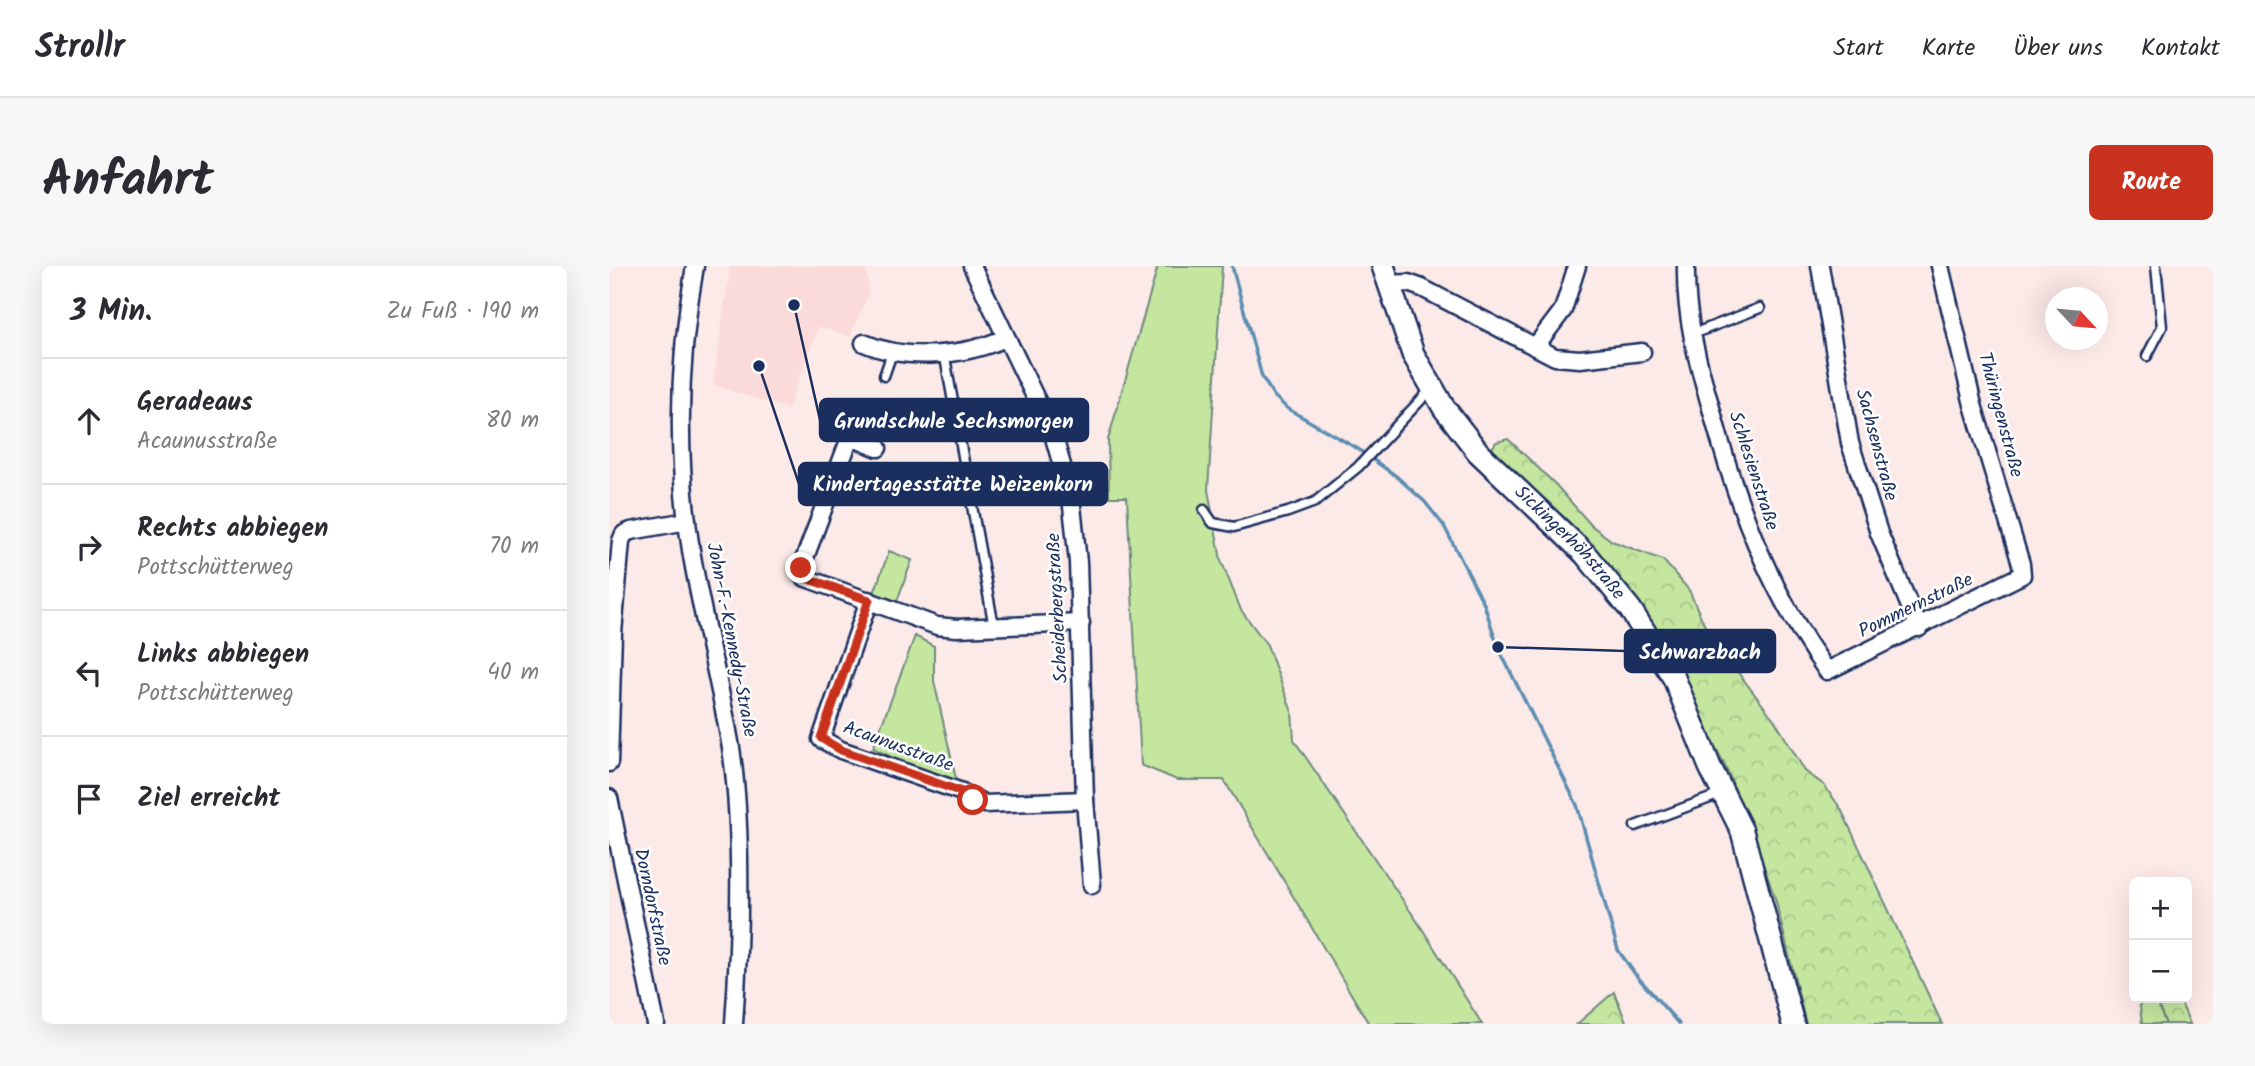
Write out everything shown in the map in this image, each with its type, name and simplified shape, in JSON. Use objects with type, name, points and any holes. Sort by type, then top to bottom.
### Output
[{"type":"main road","name":"Sickingerhöhstraße","points":[[1386,275],[1413,355],[1432,388],[1478,452],[1585,554],[1630,609],[1674,678],[1710,767],[1742,831],[1793,1024]]},
{"type":"street","name":"John-F.-Kennedy-Straße","points":[[695,266],[681,376],[682,464],[687,521],[733,766],[737,881],[734,1023]]},
{"type":"street","name":"Scheiderbergstraße","points":[[972,266],[1059,450],[1075,521],[1081,623],[1085,800],[1092,885]]},
{"type":"street","points":[[1535,347],[1563,310],[1577,266]]},
{"type":"street","name":"Schlesienstraße","points":[[1686,266],[1685,300],[1690,335],[1745,524],[1799,629],[1827,671]]},
{"type":"street","name":"Sachsenstraße","points":[[1820,266],[1850,443],[1879,533],[1919,628]]},
{"type":"street","name":"Thüringenstraße","points":[[1940,266],[1973,405],[2022,575]]},
{"type":"street","points":[[1386,275],[1422,288],[1535,347],[1564,359],[1642,352]]},
{"type":"street","points":[[864,343],[892,354],[970,350],[1005,338]]},
{"type":"street","points":[[878,448],[856,439],[848,443],[801,573],[937,626],[993,627],[1081,623]]},
{"type":"street","points":[[609,763],[613,633],[621,541],[624,534],[631,531],[687,521]]},
{"type":"street","name":"Pommernstraße","points":[[1827,671],[2022,575]]},
{"type":"street","name":"Acaunusstraße","points":[[869,600],[821,738],[841,750],[962,792],[985,804],[1085,800]]},
{"type":"street","name":"Dorndorfstraße","points":[[609,798],[656,1024]]},
{"type":"lane","points":[[2147,356],[2162,327],[2156,266]]},
{"type":"lane","points":[[1690,335],[1760,308]]},
{"type":"lane","points":[[944,352],[993,627]]},
{"type":"lane","points":[[884,376],[892,354]]},
{"type":"lane","points":[[1204,510],[1213,523],[1234,527],[1315,502],[1358,467],[1432,388]]},
{"type":"lane","points":[[1635,826],[1724,794]]},
{"type":"shaded area","points":[[730,266],[866,266],[869,292],[850,337],[819,327],[788,409],[713,385]]},
{"type":"green space","points":[[1158,266],[1222,266],[1208,490],[1221,560],[1241,610],[1267,645],[1292,712],[1294,740],[1421,927],[1482,1024],[1369,1024],[1224,780],[1177,780],[1141,765],[1127,497],[1109,497],[1108,440]]},
{"type":"green space","points":[[1508,439],[1556,485],[1591,525],[1612,541],[1663,560],[1689,590],[1708,633],[1775,721],[1805,771],[1824,785],[1841,809],[1942,1024],[1806,1024],[1775,898],[1751,830],[1728,772],[1682,679],[1491,450],[1496,442]]},
{"type":"green space","points":[[889,551],[912,560],[897,601],[874,593]]},
{"type":"green space","points":[[915,636],[934,646],[934,681],[956,779],[946,784],[873,748]]},
{"type":"green space","points":[[1614,992],[1627,1024],[1577,1024]]},
{"type":"green space","points":[[2140,1003],[2157,1003],[2166,1024],[2142,1024]]},
{"type":"green space","points":[[2157,1003],[2181,1003],[2190,1024],[2166,1024]]},
{"type":"waterway","points":[[1232,266],[1262,377],[1274,396],[1288,409],[1358,449],[1396,476],[1425,502],[1444,526],[1484,604],[1498,647],[1577,805],[1618,950],[1635,974],[1679,1024]]},
{"type":"place","name":"Grundschule Sechsmorgen","points":[[794,305]]},
{"type":"place","name":"Kindertagesstätte Weizenkorn","points":[[759,366]]},
{"type":"place","name":"Schwarzbach","points":[[1498,647]]},
{"type":"route","points":[[801,568],[801,573],[806,578],[869,600],[821,738],[841,750],[962,792],[973,800]]}]
